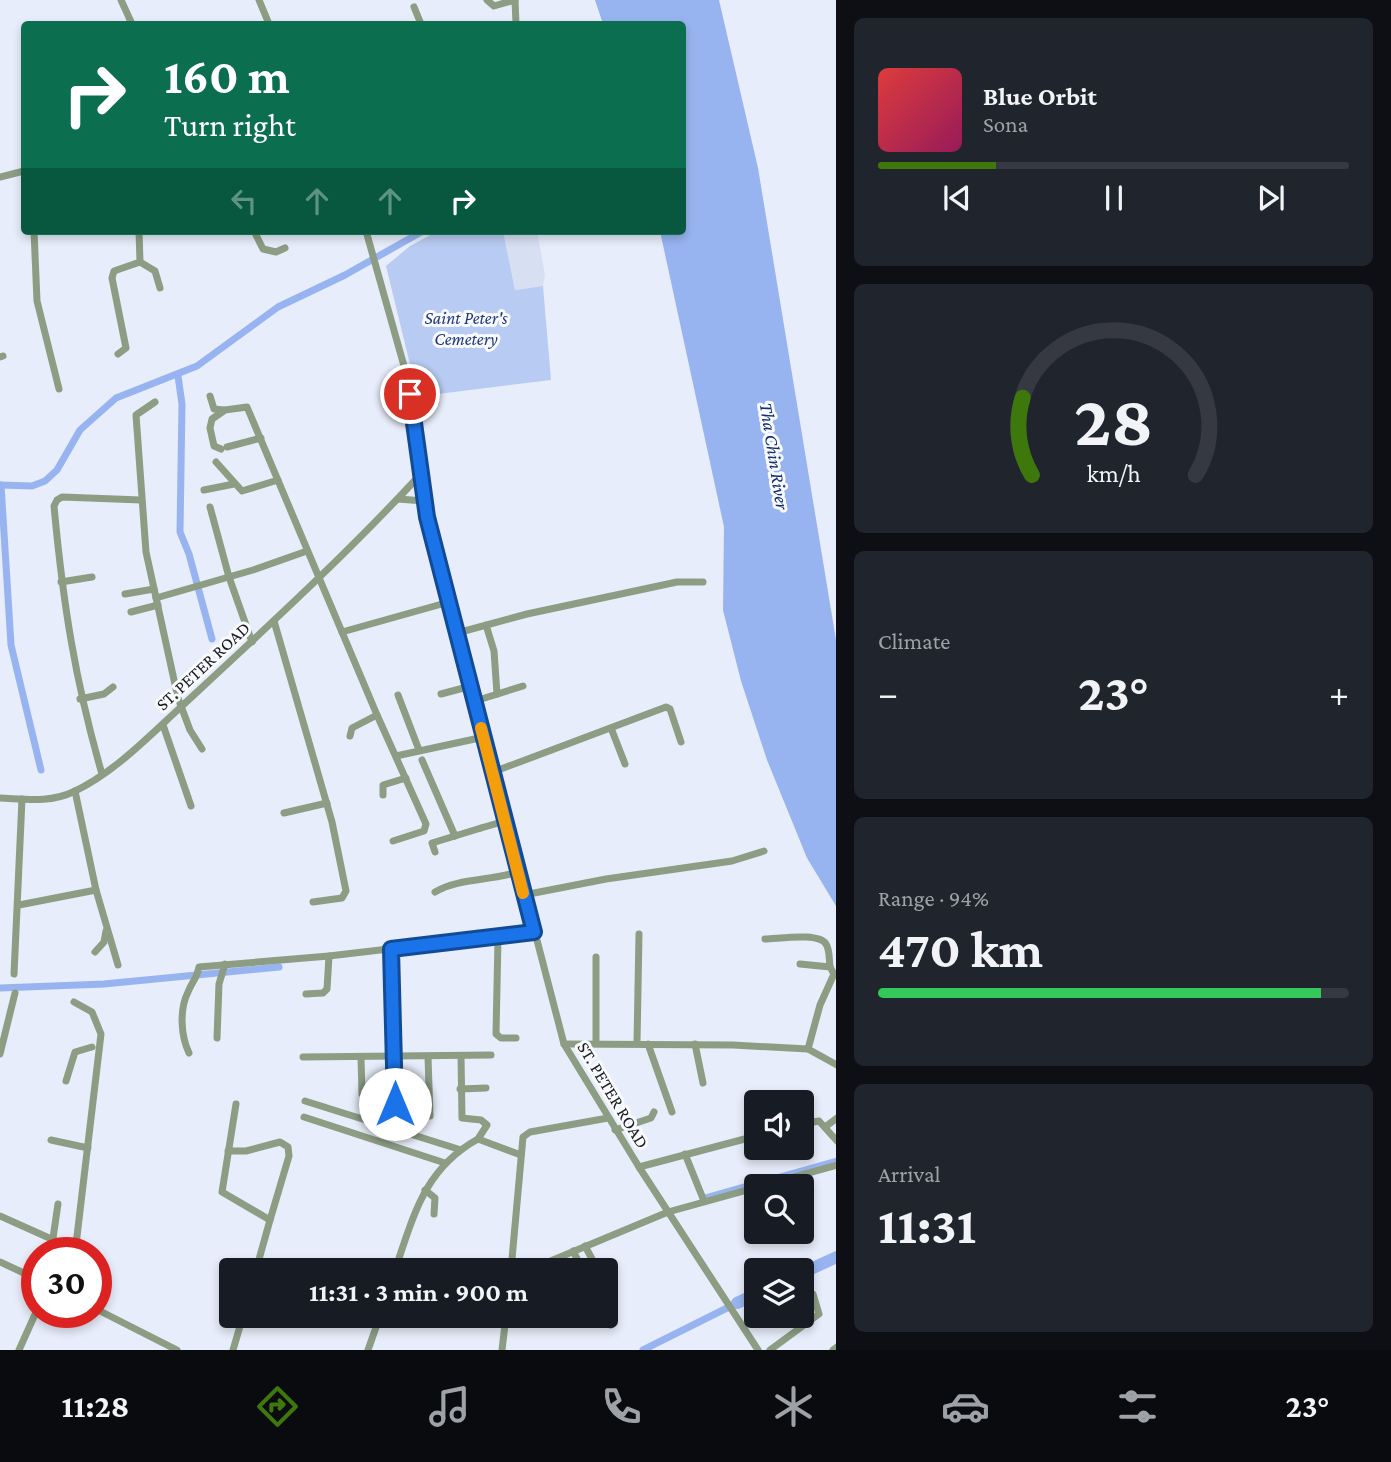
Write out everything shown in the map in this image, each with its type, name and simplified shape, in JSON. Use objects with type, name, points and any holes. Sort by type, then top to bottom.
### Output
[{"type":"street","points":[[121,0],[131,21]]},
{"type":"street","points":[[258,0],[268,21]]},
{"type":"street","points":[[487,0],[494,6],[515,0],[516,21]]},
{"type":"street","points":[[414,7],[420,21]]},
{"type":"street","points":[[0,177],[21,172]]},
{"type":"street","points":[[34,235],[37,301],[59,389]]},
{"type":"street","points":[[139,235],[140,262]]},
{"type":"street","points":[[256,235],[263,249],[276,252],[285,248]]},
{"type":"street","points":[[367,235],[410,394],[419,476]]},
{"type":"street","points":[[140,262],[155,271],[160,288]]},
{"type":"street","points":[[118,354],[125,348],[111,287],[113,274],[140,262]]},
{"type":"street","points":[[210,396],[214,409],[225,411]]},
{"type":"street","points":[[155,402],[136,415],[142,529],[181,706],[202,749]]},
{"type":"street","points":[[261,438],[224,448],[214,446],[210,428],[215,416],[225,411],[247,407],[261,438],[427,827],[424,831],[393,841]]},
{"type":"street","points":[[216,462],[242,491],[278,480]]},
{"type":"street","name":"ST. PETER ROAD","points":[[0,798],[52,799],[75,791],[102,774],[163,725],[320,580],[419,476]]},
{"type":"street","name":"ST. PETER ROAD","points":[[419,476],[474,701],[564,1044],[615,1130],[758,1350]]},
{"type":"street","points":[[204,490],[233,484]]},
{"type":"street","points":[[102,774],[80,699],[61,582],[54,506],[62,497],[141,500]]},
{"type":"street","points":[[398,499],[424,501]]},
{"type":"street","points":[[210,507],[229,577],[252,642]]},
{"type":"street","points":[[131,612],[204,584],[307,551]]},
{"type":"street","points":[[61,582],[92,577]]},
{"type":"street","points":[[457,633],[677,582],[703,582]]},
{"type":"street","points":[[125,594],[154,589]]},
{"type":"street","points":[[342,632],[449,602]]},
{"type":"street","points":[[274,621],[327,803],[346,891],[342,898],[313,902]]},
{"type":"street","points":[[486,625],[494,651],[497,694]]},
{"type":"street","points":[[441,694],[471,686]]},
{"type":"street","points":[[474,701],[523,686]]},
{"type":"street","points":[[80,699],[104,694],[113,687]]},
{"type":"street","points":[[398,695],[419,750]]},
{"type":"street","points":[[493,772],[666,707],[670,709],[681,742]]},
{"type":"street","points":[[350,736],[352,728],[377,715]]},
{"type":"street","points":[[163,725],[191,806]]},
{"type":"street","points":[[611,728],[625,764]]},
{"type":"street","points":[[396,756],[484,737]]},
{"type":"street","points":[[422,760],[455,836]]},
{"type":"street","points":[[383,795],[381,786],[406,778]]},
{"type":"street","points":[[75,791],[96,890],[118,965]]},
{"type":"street","points":[[14,974],[22,799]]},
{"type":"street","points":[[284,813],[327,803]]},
{"type":"street","points":[[435,852],[432,843],[505,821]]},
{"type":"street","points":[[524,895],[606,879],[732,861],[764,851]]},
{"type":"street","points":[[435,892],[450,884],[492,880],[518,872]]},
{"type":"street","points":[[19,905],[96,890]]},
{"type":"street","points":[[95,953],[104,942],[107,930]]},
{"type":"street","points":[[189,1053],[182,1032],[186,995],[198,975],[199,967],[498,939],[534,932]]},
{"type":"street","points":[[637,1043],[639,934]]},
{"type":"street","points":[[765,939],[810,936],[821,939],[828,946],[833,977],[820,1005],[808,1049]]},
{"type":"street","points":[[498,939],[496,1034],[501,1038],[516,1038]]},
{"type":"street","points":[[391,949],[395,1104]]},
{"type":"street","points":[[306,994],[323,993],[327,989],[329,956]]},
{"type":"street","points":[[596,1042],[597,957]]},
{"type":"street","points":[[800,964],[830,967]]},
{"type":"street","points":[[217,1038],[220,976],[224,966]]},
{"type":"street","points":[[0,1054],[15,993]]},
{"type":"street","points":[[74,1002],[92,1012],[99,1026],[77,1237]]},
{"type":"street","points":[[564,1044],[695,1044],[808,1049],[836,1065]]},
{"type":"street","points":[[648,1044],[672,1112]]},
{"type":"street","points":[[695,1044],[703,1083]]},
{"type":"street","points":[[66,1081],[75,1052],[96,1048]]},
{"type":"street","points":[[303,1057],[491,1055]]},
{"type":"street","points":[[400,1258],[425,1190],[458,1149],[478,1139],[487,1125],[481,1120],[462,1118],[460,1056]]},
{"type":"street","points":[[428,1057],[430,1116]]},
{"type":"street","points":[[361,1058],[362,1094]]},
{"type":"street","points":[[460,1089],[486,1088]]},
{"type":"street","points":[[305,1101],[458,1149]]},
{"type":"street","points":[[236,1104],[223,1195],[270,1220]]},
{"type":"street","points":[[615,1130],[651,1118],[654,1112]]},
{"type":"street","points":[[304,1117],[445,1163]]},
{"type":"street","points":[[512,1258],[523,1137],[530,1132],[608,1118]]},
{"type":"street","points":[[825,1127],[836,1118]]},
{"type":"street","points":[[814,1122],[819,1121],[836,1141]]},
{"type":"street","points":[[478,1139],[521,1155]]},
{"type":"street","points":[[639,1167],[744,1139]]},
{"type":"street","points":[[51,1140],[88,1149]]},
{"type":"street","points":[[228,1151],[246,1151],[280,1142],[288,1147],[289,1156],[259,1258]]},
{"type":"street","points":[[685,1154],[704,1200]]},
{"type":"street","points":[[557,1258],[704,1200],[836,1165]]},
{"type":"street","points":[[425,1190],[435,1198],[434,1214]]},
{"type":"street","points":[[53,1237],[58,1204]]},
{"type":"street","points":[[0,1216],[51,1237]]},
{"type":"street","points":[[585,1246],[592,1258]]},
{"type":"street","points":[[573,1251],[577,1258]]},
{"type":"street","points":[[0,1262],[21,1272]]},
{"type":"street","points":[[814,1297],[819,1314],[814,1318]]},
{"type":"street","points":[[112,1317],[176,1350]]},
{"type":"street","points":[[19,1350],[29,1328]]},
{"type":"street","points":[[233,1350],[239,1328]]},
{"type":"street","points":[[368,1350],[376,1328]]},
{"type":"street","points":[[502,1350],[505,1328]]},
{"type":"street","points":[[770,1350],[800,1328]]},
{"type":"shaded area","points":[[504,235],[538,235],[545,275],[543,286],[515,290]]},
{"type":"green space","name":"Saint Peter's Cemetery","points":[[431,235],[504,235],[515,290],[543,286],[551,380],[422,396],[417,393],[386,266],[410,246]]},
{"type":"water","name":"Tha Chin River","points":[[595,0],[719,0],[758,168],[836,640],[836,906],[807,858],[767,760],[741,681],[723,610],[724,527],[661,235],[686,235],[686,21],[602,21]]},
{"type":"waterway","points":[[0,485],[32,486],[45,481],[57,470],[80,430],[116,398],[197,366],[278,307],[345,275],[416,235]]},
{"type":"waterway","points":[[178,376],[182,404],[180,532],[189,554],[212,639]]},
{"type":"waterway","points":[[1,485],[11,645],[41,770]]},
{"type":"waterway","points":[[0,988],[104,984],[279,967]]},
{"type":"waterway","points":[[705,1198],[836,1161]]},
{"type":"waterway","points":[[814,1268],[836,1257]]},
{"type":"waterway","points":[[737,1303],[744,1300]]},
{"type":"waterway","points":[[643,1350],[737,1303]]},
{"type":"slow traffic","points":[[481,728],[523,893]]},
{"type":"route","points":[[395,1104],[391,949],[498,939],[534,932],[427,517],[419,476],[410,394]]}]
